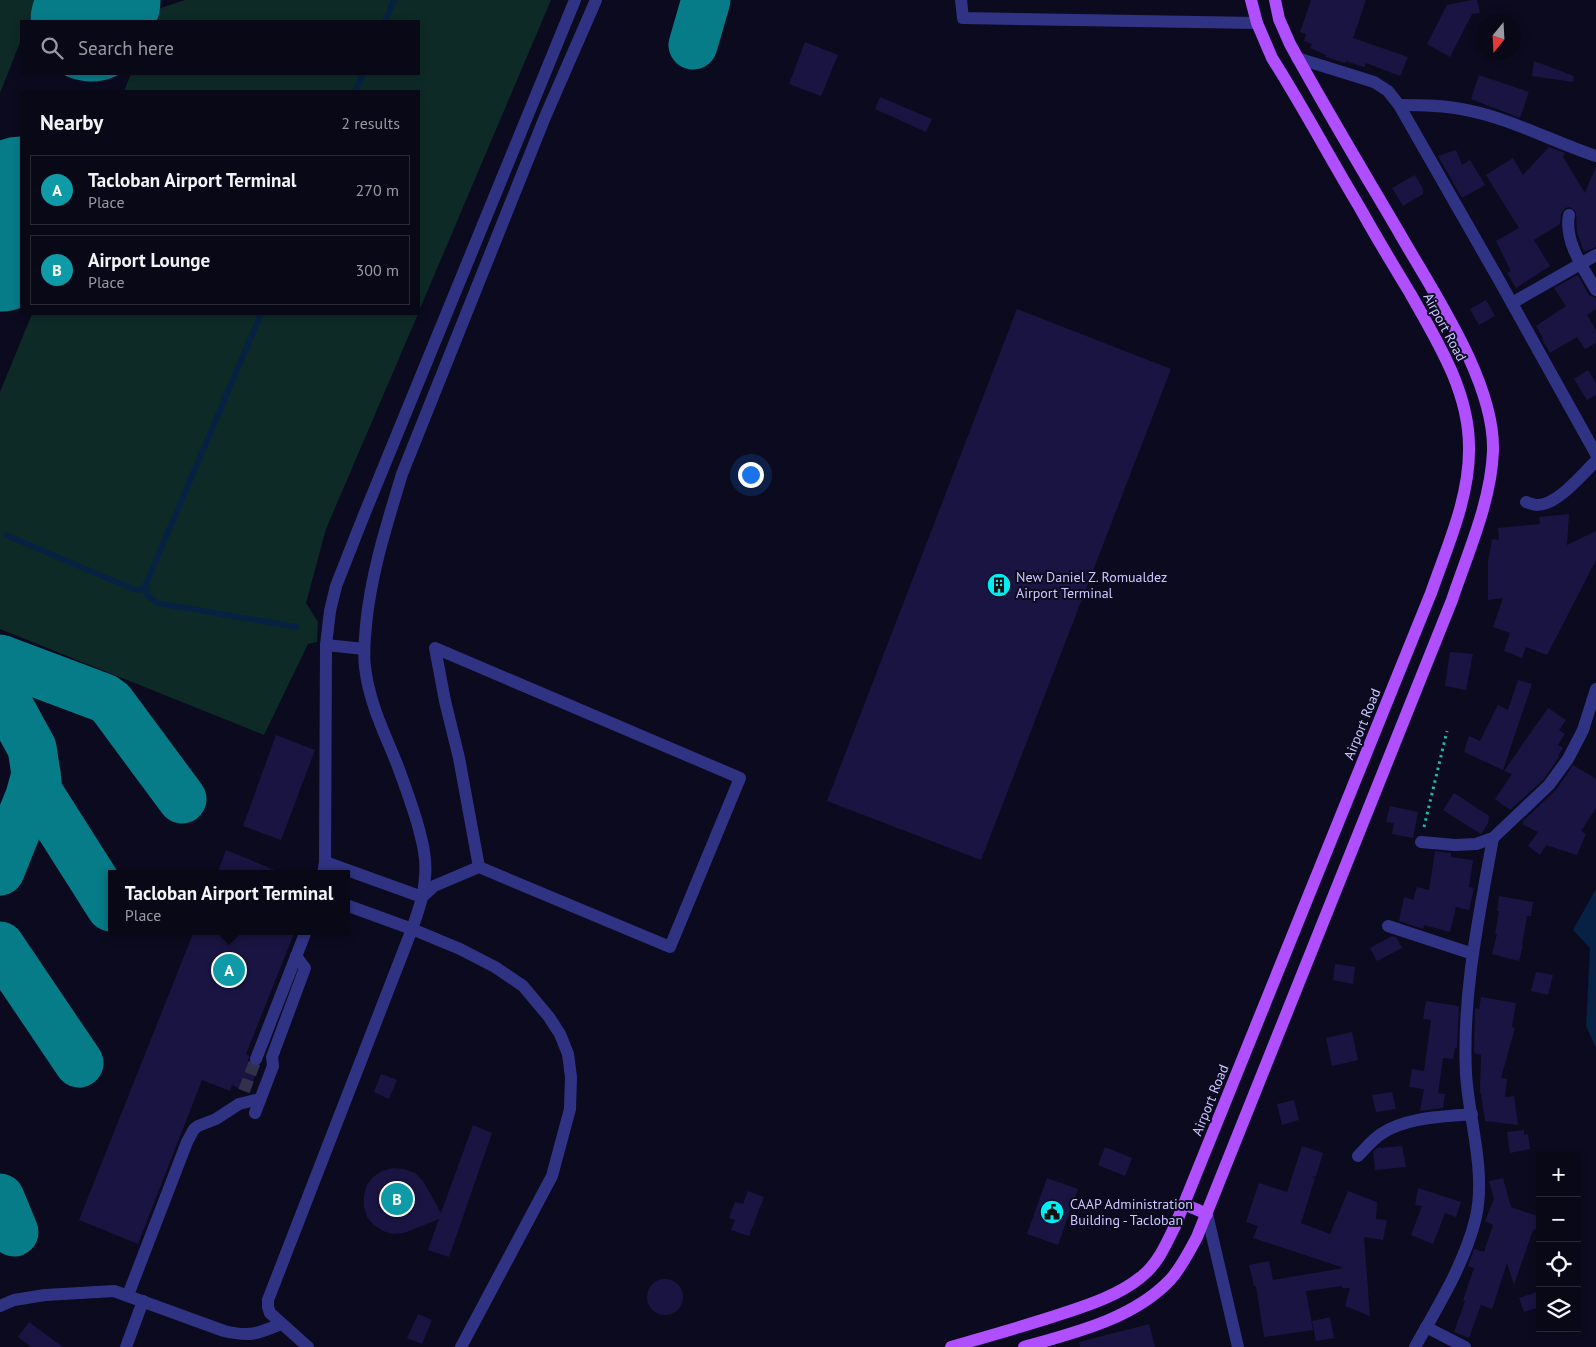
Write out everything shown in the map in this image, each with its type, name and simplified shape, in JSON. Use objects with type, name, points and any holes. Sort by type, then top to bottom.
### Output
[{"type":"main road","name":"Airport Road","points":[[951,1347],[1091,1304],[1142,1277],[1153,1265],[1175,1226],[1431,593],[1454,528],[1468,478],[1468,423],[1454,376],[1430,328],[1272,58],[1257,23],[1251,0]]},
{"type":"main road","name":"Airport Road","points":[[1024,1347],[1123,1314],[1156,1293],[1171,1278],[1184,1260],[1207,1214],[1452,600],[1474,538],[1489,485],[1493,450],[1490,420],[1483,392],[1473,368],[1448,318],[1297,58],[1284,33],[1275,0]]},
{"type":"main road","points":[[1279,70],[1297,58]]},
{"type":"main road","points":[[1357,204],[1376,193]]},
{"type":"main road","points":[[1184,1204],[1207,1214]]},
{"type":"main road","points":[[1153,1265],[1171,1278]]},
{"type":"street","points":[[324,868],[326,645],[330,610],[336,586],[383,466],[575,0]]},
{"type":"street","points":[[308,1347],[270,1313],[268,1300],[412,929],[426,878],[426,860],[422,841],[398,767],[377,718],[370,694],[364,649],[368,606],[375,569],[402,474],[545,117],[596,0]]},
{"type":"street","points":[[960,0],[963,18],[1257,23]]},
{"type":"street","points":[[1297,58],[1374,82],[1388,91],[1399,105],[1596,454]]},
{"type":"street","points":[[1399,105],[1462,109],[1510,122],[1596,156]]},
{"type":"street","points":[[529,110],[545,117]]},
{"type":"street","points":[[1569,215],[1568,232],[1581,264],[1596,290]]},
{"type":"street","points":[[1512,303],[1596,255]]},
{"type":"street","points":[[1526,502],[1536,505],[1553,500],[1565,492],[1596,461]]},
{"type":"street","points":[[383,466],[402,474]]},
{"type":"street","points":[[326,645],[364,649]]},
{"type":"street","points":[[422,897],[434,886],[479,867],[670,947],[740,778],[435,648],[445,701],[459,758],[479,867]]},
{"type":"street","points":[[1421,842],[1455,845],[1476,844],[1493,838],[1549,786],[1568,759],[1583,730],[1596,689]]},
{"type":"street","points":[[1415,1347],[1459,1263],[1476,1216],[1479,1192],[1478,1170],[1466,1075],[1466,1037],[1472,954],[1493,838]]},
{"type":"street","points":[[350,876],[422,897]]},
{"type":"street","points":[[350,906],[460,949],[495,967],[523,986],[549,1017],[560,1034],[568,1054],[571,1077],[570,1109],[552,1176],[461,1347]]},
{"type":"street","points":[[1388,926],[1472,954]]},
{"type":"street","points":[[256,1059],[304,935]]},
{"type":"street","points":[[255,1113],[273,1066],[272,1057],[305,968],[296,956]]},
{"type":"street","points":[[239,1104],[244,1091]]},
{"type":"street","points":[[128,1295],[190,1136],[198,1126],[216,1119],[239,1104],[260,1099]]},
{"type":"street","points":[[1358,1156],[1381,1134],[1398,1126],[1421,1120],[1472,1114]]},
{"type":"street","points":[[1207,1214],[1238,1347]]},
{"type":"street","points":[[0,1306],[14,1300],[45,1295],[114,1291],[224,1331],[252,1335],[281,1324]]},
{"type":"street","points":[[126,1347],[143,1301]]},
{"type":"street","points":[[1426,1327],[1465,1347]]},
{"type":"path","points":[[1421,842],[1447,731]]},
{"type":"green space","points":[[0,0],[37,0],[29,20],[20,20],[20,43],[0,93]]},
{"type":"green space","points":[[185,0],[551,0],[420,309],[420,90],[124,90],[131,75],[420,75],[420,20],[153,20],[158,9]]},
{"type":"green space","points":[[32,315],[418,315],[326,529],[306,603],[318,622],[317,642],[308,644],[264,735],[0,629],[0,392]]},
{"type":"water","points":[[1596,889],[1596,1048],[1586,1026],[1590,948],[1573,930]]},
{"type":"building","points":[[1311,0],[1366,0],[1353,38],[1408,57],[1400,76],[1366,63],[1364,67],[1346,61],[1345,63],[1326,57],[1326,55],[1310,48],[1312,44],[1304,41],[1306,34],[1300,32]]},
{"type":"building","points":[[1477,0],[1480,13],[1472,14],[1450,57],[1427,44],[1447,5]]},
{"type":"building","points":[[805,42],[838,55],[821,96],[789,84]]},
{"type":"building","points":[[1534,61],[1574,76],[1573,82],[1532,76]]},
{"type":"building","points":[[1479,75],[1529,92],[1520,118],[1471,99]]},
{"type":"building","points":[[880,97],[932,119],[926,132],[875,109]]},
{"type":"building","points":[[1549,147],[1565,153],[1563,157],[1585,193],[1596,166],[1596,247],[1584,252],[1577,233],[1576,212],[1570,207],[1565,208],[1561,214],[1560,224],[1534,240],[1550,266],[1516,288],[1507,273],[1511,271],[1496,241],[1519,228],[1486,175],[1513,158],[1523,175]]},
{"type":"building","points":[[1456,150],[1462,165],[1470,160],[1485,185],[1462,198],[1438,156]]},
{"type":"building","points":[[1415,175],[1423,189],[1423,194],[1403,206],[1392,188]]},
{"type":"building","points":[[1578,275],[1589,295],[1596,298],[1596,309],[1587,315],[1596,330],[1596,343],[1585,349],[1577,337],[1550,353],[1536,326],[1566,306],[1554,288]]},
{"type":"building","points":[[1486,300],[1495,316],[1479,325],[1470,309]]},
{"type":"building","name":"New Daniel Z. Romualdez Airport Terminal","points":[[1017,309],[1171,369],[981,860],[827,801]]},
{"type":"building","points":[[1588,370],[1596,383],[1596,395],[1587,400],[1574,379]]},
{"type":"building","points":[[1569,514],[1567,545],[1596,531],[1596,560],[1547,655],[1526,647],[1522,658],[1504,651],[1510,633],[1493,627],[1503,598],[1488,600],[1488,562],[1492,539],[1499,540],[1498,528],[1540,524],[1539,517]]},
{"type":"building","points":[[1450,652],[1473,654],[1466,690],[1445,686]]},
{"type":"building","points":[[1518,680],[1532,684],[1503,770],[1464,752],[1469,736],[1480,741],[1498,705],[1508,710]]},
{"type":"building","points":[[1548,708],[1566,720],[1559,730],[1565,734],[1558,745],[1563,748],[1543,780],[1510,810],[1495,799],[1512,774],[1504,771]]},
{"type":"building","points":[[276,735],[315,750],[281,840],[243,826]]},
{"type":"building","points":[[1573,765],[1596,779],[1596,808],[1581,831],[1586,834],[1577,855],[1546,845],[1540,855],[1528,846],[1538,832],[1522,824],[1556,790]]},
{"type":"building","points":[[1454,793],[1489,816],[1488,823],[1481,834],[1443,810]]},
{"type":"building","points":[[1390,806],[1418,812],[1413,838],[1392,834],[1394,823],[1386,822]]},
{"type":"building","points":[[226,850],[275,870],[218,870]]},
{"type":"building","points":[[1435,851],[1451,853],[1451,857],[1473,860],[1469,887],[1474,888],[1469,910],[1456,907],[1450,932],[1424,925],[1423,929],[1399,921],[1404,897],[1413,900],[1417,887],[1429,890]]},
{"type":"building","points":[[1499,896],[1533,902],[1531,916],[1527,916],[1519,961],[1492,954],[1497,934],[1495,934],[1499,911],[1497,911]]},
{"type":"building","points":[[192,935],[293,935],[246,1054],[249,1056],[248,1061],[250,1064],[254,1067],[259,1066],[248,1093],[232,1085],[230,1091],[202,1080],[138,1244],[79,1220]]},
{"type":"building","points":[[1392,936],[1396,937],[1402,948],[1377,961],[1370,948]]},
{"type":"building","points":[[1335,964],[1355,967],[1353,984],[1333,980]]},
{"type":"building","points":[[1536,972],[1553,975],[1548,995],[1531,991]]},
{"type":"building","points":[[1481,997],[1516,1003],[1512,1027],[1515,1028],[1501,1078],[1507,1079],[1505,1097],[1514,1096],[1518,1125],[1485,1121],[1480,1093],[1481,1055],[1474,1053],[1475,1008],[1479,1009]]},
{"type":"building","points":[[1426,1001],[1459,1006],[1457,1048],[1455,1048],[1453,1059],[1443,1058],[1438,1093],[1445,1094],[1443,1108],[1420,1111],[1424,1089],[1409,1087],[1412,1069],[1424,1071],[1431,1020],[1423,1019]]},
{"type":"building","points":[[1352,1032],[1358,1060],[1332,1066],[1326,1038]]},
{"type":"building","points":[[381,1074],[397,1080],[389,1099],[374,1092]]},
{"type":"building","points":[[1392,1092],[1396,1109],[1376,1112],[1372,1095]]},
{"type":"building","points":[[1294,1100],[1299,1120],[1282,1125],[1277,1104]]},
{"type":"building","points":[[473,1125],[492,1133],[449,1257],[428,1250],[439,1219],[404,1233],[393,1234],[383,1231],[374,1225],[367,1217],[364,1206],[367,1185],[373,1177],[382,1171],[393,1168],[415,1173],[423,1181],[441,1213]]},
{"type":"building","points":[[1524,1130],[1524,1135],[1528,1134],[1530,1149],[1510,1153],[1507,1132]]},
{"type":"building","points":[[1302,1146],[1323,1153],[1316,1176],[1311,1177],[1315,1178],[1301,1223],[1330,1234],[1348,1191],[1377,1202],[1376,1219],[1387,1220],[1383,1240],[1364,1237],[1370,1316],[1345,1306],[1350,1288],[1342,1288],[1342,1286],[1306,1291],[1313,1330],[1264,1337],[1256,1286],[1254,1286],[1249,1265],[1269,1261],[1273,1280],[1344,1268],[1253,1238],[1258,1226],[1246,1222],[1259,1183],[1287,1192]]},
{"type":"building","points":[[1402,1146],[1406,1167],[1375,1170],[1373,1152],[1377,1148]]},
{"type":"building","points":[[1105,1147],[1132,1158],[1125,1176],[1098,1165]]},
{"type":"building","name":"CAAP Administration Building - Tacloban","points":[[1047,1178],[1078,1189],[1058,1245],[1027,1234]]},
{"type":"building","points":[[1503,1178],[1511,1207],[1536,1216],[1536,1229],[1533,1230],[1514,1285],[1507,1263],[1492,1309],[1481,1305],[1469,1338],[1454,1332],[1474,1268],[1468,1266],[1474,1249],[1484,1252],[1493,1225],[1485,1221],[1494,1199],[1489,1181]]},
{"type":"building","points":[[1418,1188],[1461,1202],[1456,1217],[1445,1213],[1433,1244],[1411,1235],[1422,1206],[1415,1205]]},
{"type":"building","points":[[748,1191],[764,1197],[749,1236],[731,1230],[735,1220],[729,1218],[735,1202],[743,1204]]},
{"type":"building","points":[[665,1279],[677,1285],[683,1297],[677,1309],[665,1315],[653,1309],[647,1297],[653,1285]]},
{"type":"building","points":[[1536,1292],[1536,1308],[1524,1312],[1519,1298]]},
{"type":"building","points":[[418,1314],[432,1320],[422,1344],[407,1338]]},
{"type":"building","points":[[1330,1317],[1334,1338],[1316,1341],[1312,1321]]},
{"type":"building","points":[[29,1322],[63,1347],[31,1347],[18,1337]]},
{"type":"building","points":[[1149,1324],[1155,1347],[1080,1347],[1079,1342]]},
{"type":"waterway","points":[[385,20],[394,0]]},
{"type":"waterway","points":[[355,90],[363,75]]},
{"type":"waterway","points":[[6,535],[133,589],[140,590],[145,586],[261,315]]},
{"type":"waterway","points":[[145,586],[148,596],[157,603],[297,627]]},
{"type":"taxiway","points":[[693,45],[706,0]]},
{"type":"taxiway","points":[[0,659],[104,698],[111,703],[182,799]]},
{"type":"taxiway","points":[[0,697],[9,706],[32,748],[36,774],[30,796],[0,871]]},
{"type":"taxiway","points":[[36,774],[38,792],[108,902]]},
{"type":"taxiway","points":[[0,946],[79,1063]]},
{"type":"taxiway","points":[[0,1198],[14,1232]]},
{"type":"runway","points":[[91,20],[100,0]]},
{"type":"runway","points":[[0,251],[20,200]]},
{"type":"tunnel","points":[[244,1091],[256,1059]]},
{"type":"place","name":"New Daniel Z. Romualdez Airport Terminal","points":[[999,585]]},
{"type":"place","name":"Tacloban Airport Terminal","points":[[229,970]]},
{"type":"place","name":"Airport Lounge","points":[[397,1199]]},
{"type":"place","name":"CAAP Administration Building - Tacloban","points":[[1052,1212]]}]
